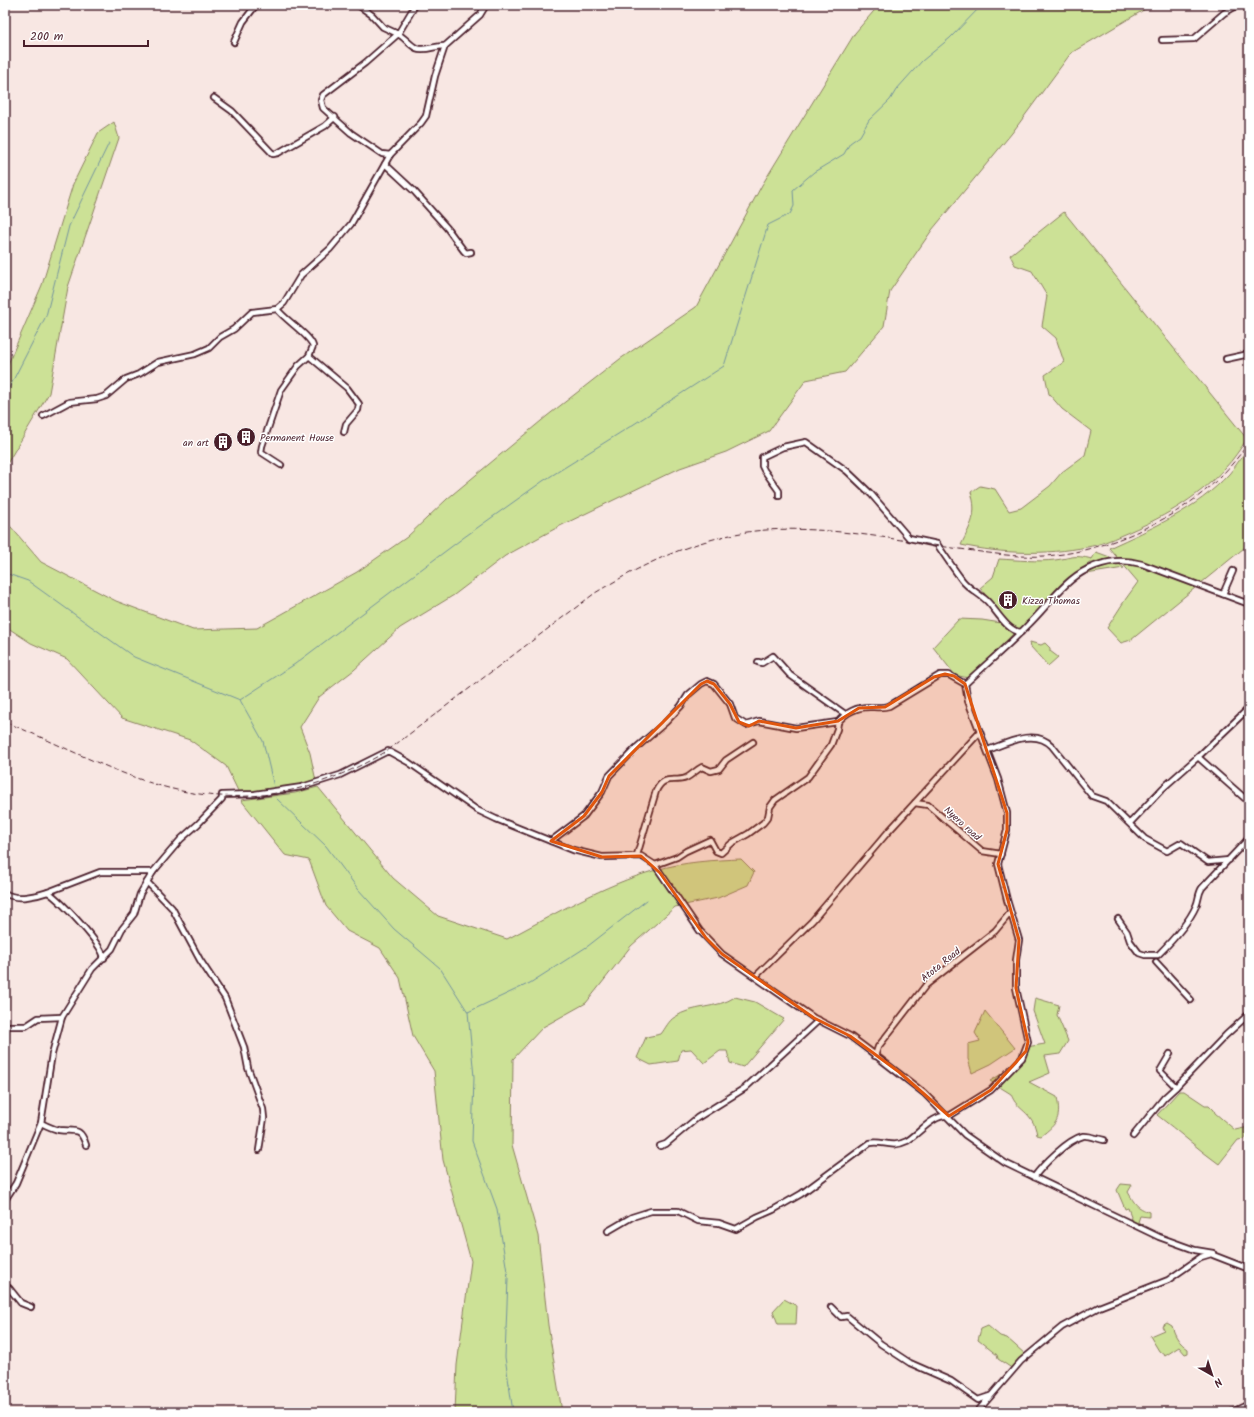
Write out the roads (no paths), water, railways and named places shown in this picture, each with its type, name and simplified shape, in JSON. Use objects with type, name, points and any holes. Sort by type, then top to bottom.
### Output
[{"type":"street","points":[[234,42],[243,22],[256,5]]},
{"type":"street","points":[[358,5],[372,15],[383,28],[398,34],[416,48],[445,46]]},
{"type":"street","points":[[42,416],[69,402],[101,398],[111,393],[126,379],[139,374],[158,362],[195,354],[209,348],[220,337],[234,329],[252,312],[277,309],[291,294],[302,275],[337,241],[351,224],[390,156],[399,144],[417,128],[426,116],[433,82],[445,46],[480,15],[486,5]]},
{"type":"street","points":[[1162,40],[1194,39],[1224,13],[1238,5]]},
{"type":"street","points":[[390,156],[382,154],[360,139],[323,108],[320,100],[323,95],[365,63],[398,34],[414,7]]},
{"type":"street","points":[[214,98],[232,111],[273,154],[278,153],[325,126],[335,118]]},
{"type":"street","points":[[385,164],[414,191],[447,228],[464,251],[466,253],[471,252]]},
{"type":"street","points":[[277,309],[289,323],[312,342],[312,350],[309,356],[298,366],[281,390],[262,446],[261,452],[281,465]]},
{"type":"street","points":[[1226,359],[1249,354]]},
{"type":"street","points":[[309,356],[347,388],[359,404],[358,410],[349,420],[344,432]]},
{"type":"street","points":[[779,496],[762,466],[762,457],[782,447],[806,442],[847,471],[871,494],[909,538],[937,544],[964,582],[988,602],[999,617],[1014,630],[1021,632]]},
{"type":"street","points":[[965,684],[1021,632],[1078,575],[1094,566],[1124,560],[1142,564],[1248,603]]},
{"type":"street","points":[[1223,594],[1233,571]]},
{"type":"street","points":[[758,662],[762,663],[773,656],[790,675],[845,714]]},
{"type":"street","points":[[655,865],[677,857],[686,850],[710,840],[716,851],[720,853],[732,843],[751,833],[766,820],[770,807],[775,800],[808,777],[831,745],[838,722],[845,714],[859,708],[882,708],[889,706],[940,675],[949,675],[965,684]]},
{"type":"street","points":[[551,841],[562,831],[584,816],[602,792],[609,776],[636,748],[666,722],[681,706],[688,695],[704,682],[707,681],[714,684],[730,704],[735,718],[746,725],[759,721],[796,728],[838,722]]},
{"type":"street","points":[[608,1231],[632,1217],[651,1211],[678,1211],[698,1221],[719,1223],[736,1229],[801,1194],[870,1143],[886,1145],[902,1143],[939,1117],[949,1116],[991,1090],[1015,1067],[1022,1058],[1028,1044],[1016,988],[1016,960],[1019,940],[1010,913],[998,864],[1006,840],[1008,820],[998,779],[968,701],[965,684]]},
{"type":"street","points":[[1130,823],[1163,788],[1249,708]]},
{"type":"street","points":[[756,976],[812,920],[980,732]]},
{"type":"street","points":[[988,750],[1022,738],[1032,737],[1049,742],[1092,796],[1106,801],[1145,839],[1165,851],[1181,843],[1208,862],[1229,860]]},
{"type":"street","points":[[637,855],[656,791],[660,784],[670,779],[687,778],[702,767],[711,771],[716,770],[722,767],[726,760],[753,742]]},
{"type":"street","points":[[5,1200],[16,1183],[41,1123],[52,1054],[62,1017],[92,969],[112,949],[126,924],[134,914],[147,882],[153,872],[181,839],[222,799],[222,795],[255,794],[302,787],[340,775],[386,751],[408,762],[481,812],[551,841],[573,850],[602,857],[637,855],[648,859],[655,865],[706,938],[722,954],[818,1020],[850,1036],[898,1072],[949,1116],[972,1139],[1005,1163],[1159,1237],[1195,1250],[1213,1253],[1213,1255],[1249,1269]]},
{"type":"street","points":[[1198,757],[1249,802]]},
{"type":"street","name":"Nyero road","points":[[915,803],[928,805],[982,851],[1001,854]]},
{"type":"street","points":[[1118,919],[1127,932],[1130,941],[1140,953],[1156,956],[1175,937],[1193,911],[1202,888],[1249,838]]},
{"type":"street","points":[[5,893],[12,896],[31,897],[100,872],[153,872]]},
{"type":"street","points":[[147,882],[172,908],[200,960],[225,998],[244,1046],[248,1068],[263,1109],[264,1118],[259,1150]]},
{"type":"street","points":[[48,892],[57,898],[95,941],[104,958]]},
{"type":"street","name":"Atota Road","points":[[875,1056],[878,1047],[926,985],[995,931],[1010,913]]},
{"type":"street","points":[[1156,962],[1191,1000]]},
{"type":"street","points":[[1133,1136],[1164,1098],[1226,1035],[1249,1014]]},
{"type":"street","points":[[5,1026],[26,1026],[38,1018],[62,1017]]},
{"type":"street","points":[[660,1146],[666,1144],[697,1118],[741,1091],[818,1020]]},
{"type":"street","points":[[1170,1054],[1160,1071],[1176,1087]]},
{"type":"street","points":[[41,1123],[57,1130],[75,1130],[82,1135],[86,1145]]},
{"type":"street","points":[[1034,1177],[1058,1152],[1077,1139],[1086,1136],[1104,1140]]},
{"type":"street","points":[[978,1412],[1021,1361],[1062,1327],[1099,1307],[1168,1280],[1201,1257],[1213,1253]]},
{"type":"street","points":[[5,1287],[9,1288],[21,1303],[31,1306]]},
{"type":"street","points":[[831,1307],[841,1316],[847,1316],[882,1344],[910,1363],[951,1381],[978,1400],[990,1396]]},
{"type":"street","points":[[1232,1412],[1249,1404]]},
{"type":"waterway","points":[[240,700],[295,664],[463,538],[543,481],[724,366],[768,225],[790,214],[794,206],[793,190],[814,172],[844,154],[850,143],[860,136],[869,120],[890,100],[896,90],[922,61],[950,38],[982,5]]},
{"type":"waterway","points":[[5,396],[46,316],[69,226],[109,143]]},
{"type":"waterway","points":[[5,573],[28,581],[134,657],[240,700],[263,741],[274,787]]},
{"type":"waterway","points":[[276,798],[326,846],[358,889],[394,929],[440,968],[468,1012],[474,1077],[472,1141],[497,1209],[508,1278],[505,1357],[513,1412]]},
{"type":"waterway","points":[[468,1012],[530,983],[588,946],[647,900]]},
{"type":"railway","points":[[5,722],[112,769],[148,782],[180,791],[211,795],[241,796],[271,794],[300,788],[330,779],[387,751],[595,593],[655,560],[677,551],[721,537],[766,530],[790,529],[860,534],[1008,555],[1049,556],[1074,552],[1106,544],[1127,536],[1177,511],[1191,502],[1216,481],[1228,469],[1249,442]]},
{"type":"place","name":"Permanent House","points":[[246,437]]},
{"type":"place","name":"an art","points":[[223,442]]},
{"type":"place","name":"Kizza Thomas","points":[[1008,600]]}]
